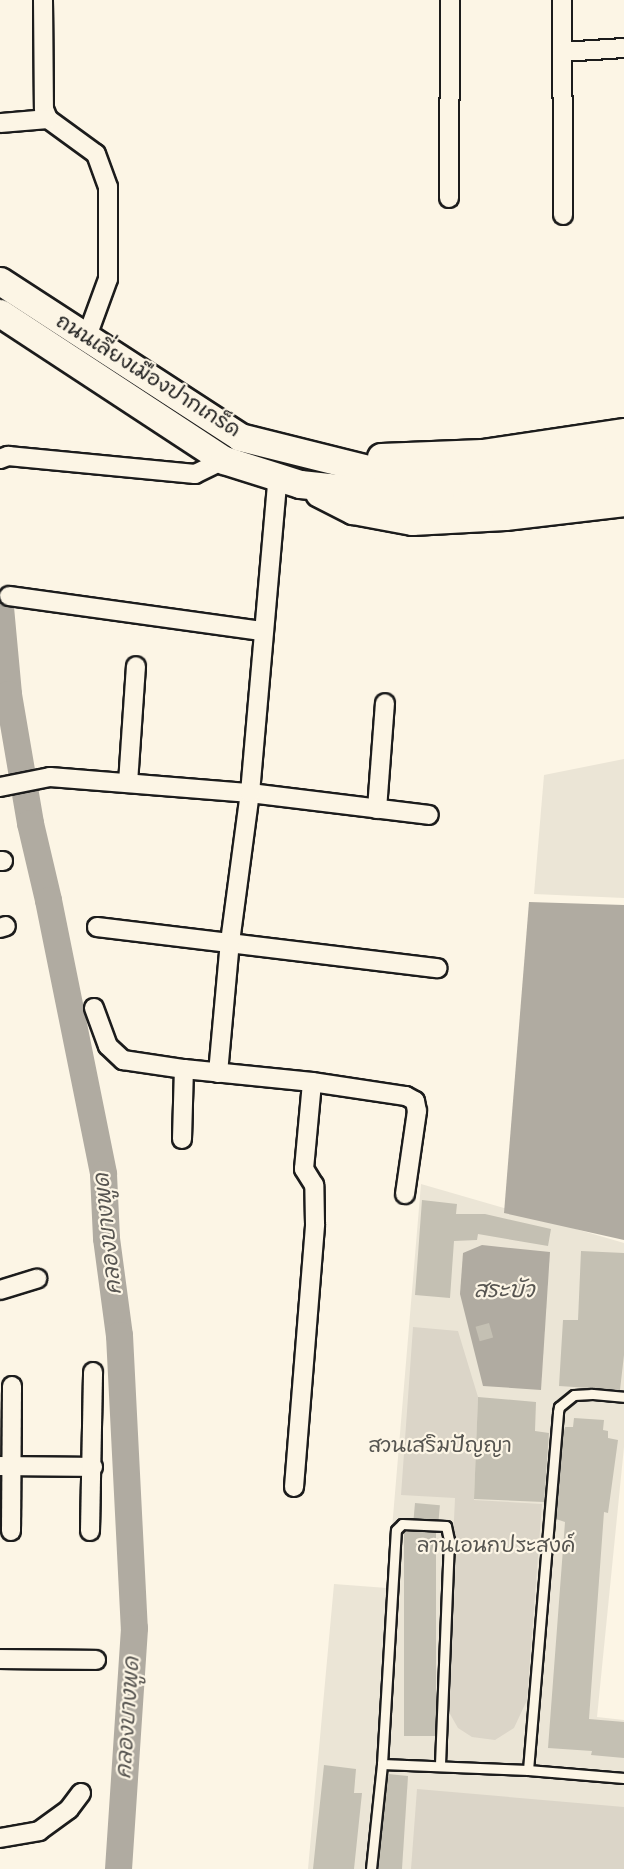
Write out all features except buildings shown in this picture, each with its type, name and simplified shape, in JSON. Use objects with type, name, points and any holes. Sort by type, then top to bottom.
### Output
[{"type":"main road","name":"ถนนเลี่ยงเมืองปากเกร็ด","points":[[0,282],[240,436],[392,475],[458,476],[624,457]]},
{"type":"main road","name":"ถนนเลี่ยงเมืองปากเกร็ด","points":[[0,313],[224,460],[289,480],[397,494],[466,495],[624,476]]},
{"type":"main road","points":[[322,458],[482,453],[624,432]]},
{"type":"main road","points":[[289,480],[353,510],[412,521],[505,516],[624,502]]},
{"type":"street","points":[[43,0],[44,109],[48,119],[96,154],[108,187],[108,279],[86,339]]},
{"type":"street","points":[[449,198],[450,0]]},
{"type":"street","points":[[562,0],[563,214]]},
{"type":"street","points":[[562,52],[624,48]]},
{"type":"street","points":[[0,123],[48,119]]},
{"type":"street","points":[[4,457],[195,474],[224,460]]},
{"type":"street","points":[[218,1073],[230,942],[250,793],[262,631],[289,480]]},
{"type":"street","points":[[9,596],[262,631]]},
{"type":"street","points":[[128,783],[136,666]]},
{"type":"street","points":[[377,809],[385,703]]},
{"type":"street","points":[[1,787],[50,777],[250,793],[429,815]]},
{"type":"street","points":[[97,927],[438,968]]},
{"type":"street","points":[[94,1008],[108,1047],[123,1060],[218,1073],[312,1082],[406,1096],[415,1101],[417,1111],[405,1194]]},
{"type":"street","points":[[182,1139],[184,1069]]},
{"type":"street","points":[[294,1487],[315,1224],[314,1185],[304,1170],[312,1082]]},
{"type":"street","points":[[0,1290],[37,1279]]},
{"type":"street","points":[[90,1532],[93,1372]]},
{"type":"street","points":[[11,1531],[5,1467],[12,1386]]},
{"type":"street","points":[[5,1467],[93,1467]]},
{"type":"street","points":[[0,1659],[96,1660]]},
{"type":"street","points":[[0,1838],[39,1832],[69,1809],[81,1793]]},
{"type":"lane","points":[[528,1770],[558,1412],[560,1407],[574,1395],[624,1397]]},
{"type":"lane","points":[[372,1869],[382,1764],[396,1530],[402,1524],[446,1526],[449,1540],[440,1766]]},
{"type":"lane","points":[[382,1764],[528,1770],[624,1778]]},
{"type":"shaded area","points":[[624,759],[624,898],[534,894],[544,775]]},
{"type":"shaded area","points":[[421,1184],[624,1243],[624,1447],[597,1717],[624,1720],[624,1869],[308,1869],[334,1584],[387,1588]]},
{"type":"green space","name":"ลานเอนกประสงค์","points":[[413,1327],[458,1331],[478,1397],[474,1500],[542,1504],[527,1700],[514,1728],[495,1740],[472,1737],[458,1728],[450,1714],[446,1697],[455,1498],[401,1495]]},
{"type":"green space","points":[[417,1789],[624,1807],[624,1869],[411,1869]]},
{"type":"water","points":[[529,902],[624,905],[624,1240],[504,1213]]},
{"type":"water","name":"สระบัว","points":[[482,1245],[550,1252],[541,1390],[483,1386],[460,1294],[463,1253]]},
{"type":"waterway","name":"คลองบางพูด","points":[[0,607],[8,694],[30,823],[48,900],[103,1174],[106,1238],[119,1335],[134,1628],[118,1869]]},
{"type":"park label","name":"สวนเสริมปัญญา","points":[[440,1446]]}]
